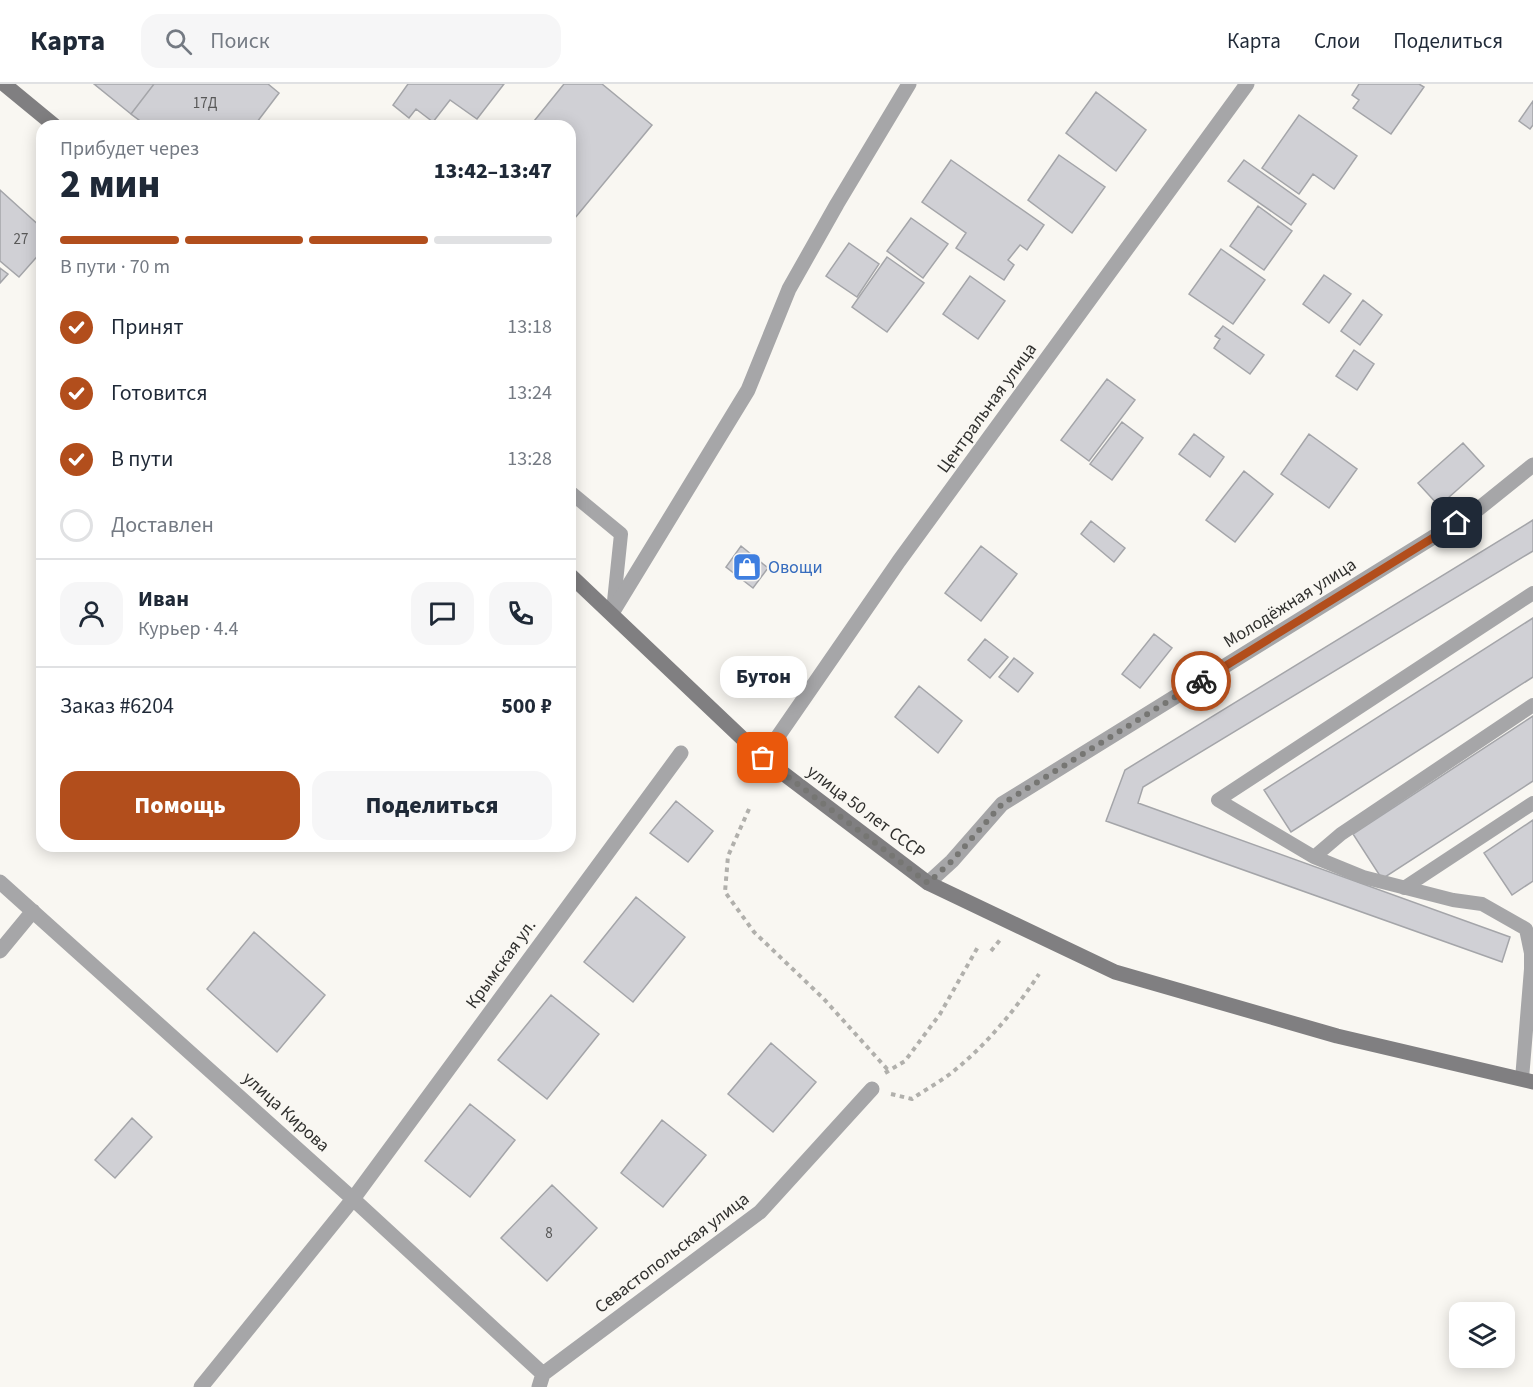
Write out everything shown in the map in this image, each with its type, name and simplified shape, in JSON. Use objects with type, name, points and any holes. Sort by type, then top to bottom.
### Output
[{"type":"main road","points":[[4,84],[48,120]]},
{"type":"main road","name":"улица 50 лет СССР","points":[[576,581],[763,758],[928,883],[1115,972],[1337,1036],[1528,1080]]},
{"type":"street","points":[[612,614],[748,390],[789,289],[909,84]]},
{"type":"street","name":"Центральная улица","points":[[763,758],[899,561],[1246,84]]},
{"type":"street","name":"Молодёжная улица","points":[[928,883],[952,861],[1002,804],[1477,510],[1533,465]]},
{"type":"street","name":"Крымская ул.","points":[[201,1387],[352,1198],[681,753]]},
{"type":"street","name":"улица Кирова","points":[[0,882],[352,1198],[541,1381]]},
{"type":"street","points":[[0,951],[33,911]]},
{"type":"street","name":"Севастопольская улица","points":[[541,1381],[760,1212],[872,1089]]},
{"type":"lane","points":[[576,497],[621,534],[612,614]]},
{"type":"lane","points":[[1528,1080],[1532,970],[1529,927],[1482,904],[1453,900],[1364,877],[1314,857],[1218,800],[1533,593]]},
{"type":"lane","points":[[1314,857],[1341,834],[1533,705]]},
{"type":"lane","points":[[1404,888],[1533,803]]},
{"type":"path","points":[[749,809],[728,856],[725,892],[754,932],[823,998],[888,1071]]},
{"type":"path","points":[[979,945],[940,1014],[905,1061],[888,1071],[872,1089],[912,1099],[954,1071],[1020,1002],[1039,974]]},
{"type":"building","points":[[94,84],[154,84],[131,114]]},
{"type":"building","points":[[154,84],[268,84],[279,93],[259,120],[139,120],[131,114]]},
{"type":"building","points":[[408,84],[504,84],[477,119],[450,100],[435,120],[430,120],[416,109],[409,118],[393,105]]},
{"type":"building","points":[[564,84],[602,84],[652,125],[576,217],[576,120],[535,120]]},
{"type":"building","points":[[1359,84],[1419,84],[1424,87],[1391,134],[1353,108],[1359,100],[1352,95]]},
{"type":"building","points":[[1096,92],[1146,130],[1116,171],[1066,133]]},
{"type":"building","points":[[1533,101],[1533,125],[1530,129],[1519,121]]},
{"type":"building","points":[[1299,115],[1357,156],[1334,189],[1313,174],[1299,194],[1262,168]]},
{"type":"building","points":[[1059,155],[1105,187],[1072,233],[1028,200]]},
{"type":"building","points":[[951,160],[1044,225],[1027,250],[1020,245],[1008,260],[1014,265],[1004,280],[956,248],[966,233],[922,202]]},
{"type":"building","points":[[1244,160],[1306,204],[1291,225],[1228,181]]},
{"type":"building","points":[[0,190],[36,223],[36,258],[19,277],[0,261]]},
{"type":"building","points":[[1258,206],[1292,231],[1264,270],[1230,246]]},
{"type":"building","points":[[911,218],[948,244],[923,278],[887,251]]},
{"type":"building","points":[[849,243],[879,264],[857,297],[826,276]]},
{"type":"building","points":[[1221,249],[1265,280],[1233,324],[1189,294]]},
{"type":"building","points":[[887,257],[924,283],[887,332],[852,307]]},
{"type":"building","points":[[0,268],[8,274],[0,283]]},
{"type":"building","points":[[1324,275],[1351,294],[1329,323],[1303,304]]},
{"type":"building","points":[[970,276],[1005,301],[978,339],[943,314]]},
{"type":"building","points":[[1363,300],[1382,315],[1360,345],[1341,331]]},
{"type":"building","points":[[1223,326],[1264,355],[1250,374],[1214,348],[1220,339],[1215,336]]},
{"type":"building","points":[[1354,350],[1374,364],[1357,390],[1336,376]]},
{"type":"building","points":[[1107,379],[1135,400],[1089,461],[1061,440]]},
{"type":"building","points":[[1122,422],[1143,438],[1112,480],[1090,464]]},
{"type":"building","points":[[1194,434],[1224,457],[1210,477],[1179,454]]},
{"type":"building","points":[[1309,434],[1357,469],[1329,508],[1281,474]]},
{"type":"building","points":[[1463,443],[1484,466],[1439,506],[1418,483]]},
{"type":"building","points":[[1244,471],[1273,494],[1235,542],[1206,520]]},
{"type":"building","points":[[1533,520],[1533,551],[1143,787],[1138,803],[1510,937],[1502,962],[1106,821],[1125,770]]},
{"type":"building","points":[[1091,521],[1125,548],[1114,562],[1081,534]]},
{"type":"building","name":"Овощи","points":[[741,546],[768,568],[753,588],[726,567]]},
{"type":"building","points":[[981,546],[1017,574],[981,621],[945,593]]},
{"type":"building","points":[[1533,618],[1533,677],[1291,832],[1264,790]]},
{"type":"building","points":[[1154,634],[1172,648],[1140,688],[1122,674]]},
{"type":"building","points":[[985,639],[1008,657],[990,678],[968,660]]},
{"type":"building","points":[[1014,658],[1033,673],[1018,692],[999,677]]},
{"type":"building","points":[[919,686],[962,721],[938,753],[895,717]]},
{"type":"building","points":[[1533,716],[1533,781],[1382,879],[1353,834]]},
{"type":"building","points":[[676,801],[713,831],[688,862],[650,833]]},
{"type":"building","points":[[1533,820],[1533,881],[1512,895],[1484,853]]},
{"type":"building","points":[[636,897],[685,937],[633,1002],[584,962]]},
{"type":"building","points":[[254,932],[325,995],[277,1052],[207,989]]},
{"type":"building","points":[[551,995],[599,1034],[547,1099],[498,1060]]},
{"type":"building","points":[[771,1043],[816,1082],[773,1132],[728,1094]]},
{"type":"building","points":[[470,1104],[515,1140],[470,1197],[425,1161]]},
{"type":"building","points":[[132,1118],[152,1137],[115,1178],[95,1160]]},
{"type":"building","points":[[662,1120],[706,1155],[663,1207],[621,1173]]},
{"type":"building","points":[[552,1185],[597,1228],[547,1281],[501,1238]]},
{"type":"way so far","points":[[763,758],[928,883],[952,861],[1002,804],[1201,681]]},
{"type":"place","name":"Овощи","points":[[747,567]]},
{"type":"place","name":"Бутон","points":[[763,758]]},
{"type":"route","points":[[1201,681],[1457,523]]}]
